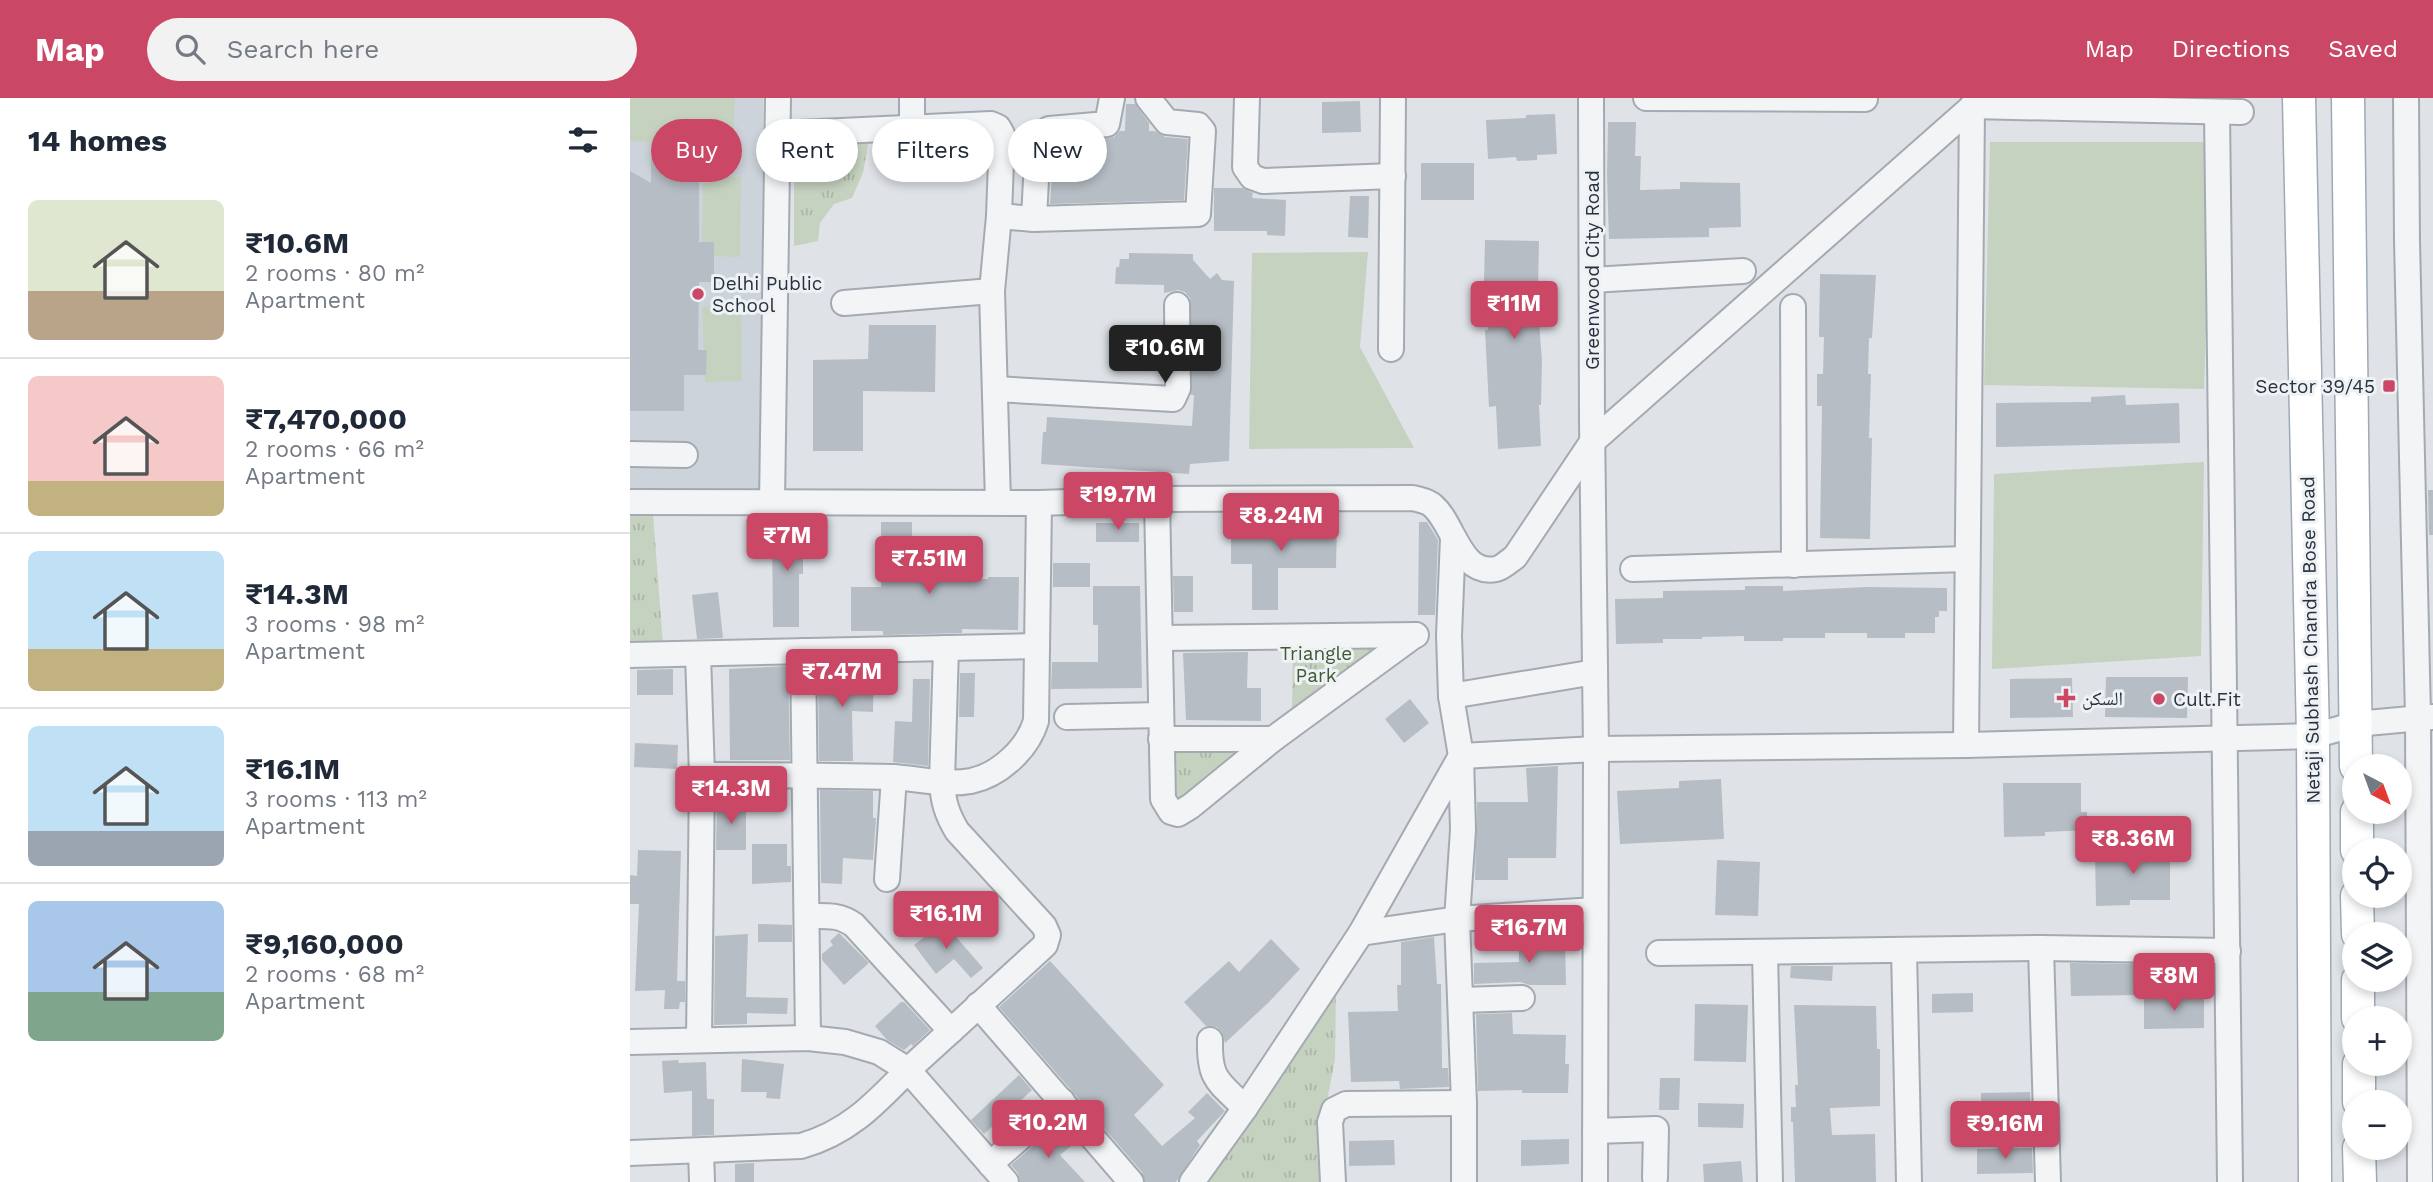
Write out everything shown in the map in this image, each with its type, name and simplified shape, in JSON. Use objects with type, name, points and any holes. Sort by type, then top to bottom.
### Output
[{"type":"main road","name":"Netaji Subhash Chandra Bose Road","points":[[2299,98],[2313,736],[2315,1182]]},
{"type":"main road","points":[[2348,98],[2356,754]]},
{"type":"main road","points":[[2359,1160],[2360,1182]]},
{"type":"street","points":[[777,119],[778,98]]},
{"type":"street","points":[[912,98],[912,119]]},
{"type":"street","points":[[1034,219],[1038,140],[1049,129],[1107,124],[1112,98]]},
{"type":"street","points":[[999,216],[1034,219],[1198,214],[1203,131],[1198,125],[1167,122],[1148,98]]},
{"type":"street","points":[[1247,98],[1245,167],[1252,177],[1263,181],[1393,176]]},
{"type":"street","points":[[1391,349],[1393,98]]},
{"type":"street","name":"Greenwood City Road","points":[[1591,98],[1596,749],[1595,1182]]},
{"type":"street","points":[[1646,98],[1866,99]]},
{"type":"street","points":[[2406,98],[2424,558],[2426,717],[2420,1182]]},
{"type":"street","points":[[1966,746],[1967,559],[1977,102]]},
{"type":"street","points":[[630,502],[1039,503],[1157,499],[1413,498],[1431,503],[1444,517],[1464,555],[1480,569],[1498,569],[1515,557],[1592,442],[1977,102],[2229,112],[2225,738],[2230,1182]]},
{"type":"street","points":[[994,125],[1002,134],[999,216],[992,291],[998,502]]},
{"type":"street","points":[[772,503],[776,182]]},
{"type":"street","points":[[1592,280],[1743,271]]},
{"type":"street","points":[[844,303],[992,291]]},
{"type":"street","points":[[995,388],[1173,399],[1178,388],[1177,305]]},
{"type":"street","points":[[1793,307],[1794,565]]},
{"type":"street","points":[[630,454],[685,455]]},
{"type":"street","points":[[1157,499],[1163,799],[1171,812],[1178,814],[1191,806],[1273,739],[1415,635]]},
{"type":"street","points":[[702,775],[894,777],[942,782],[973,780],[1012,758],[1030,738],[1037,721],[1039,503]]},
{"type":"street","points":[[1453,538],[1449,635],[1451,696],[1461,756],[1463,830],[1457,919],[1464,1103],[1464,1182]]},
{"type":"street","points":[[1633,569],[1967,559]]},
{"type":"street","points":[[1160,638],[1449,635]]},
{"type":"street","points":[[630,655],[1037,646]]},
{"type":"street","points":[[630,1153],[801,1146],[824,1140],[846,1127],[873,1105],[1045,945],[1048,935],[1044,926],[957,831],[943,800],[946,648]]},
{"type":"street","points":[[803,651],[808,1038]]},
{"type":"street","points":[[698,654],[702,775],[699,1040]]},
{"type":"street","points":[[1451,696],[1595,672]]},
{"type":"street","points":[[1067,717],[1273,739]]},
{"type":"street","points":[[1461,756],[1596,749],[1966,746],[2313,736],[2356,724],[2426,717]]},
{"type":"street","points":[[1192,1182],[1362,933],[1461,756]]},
{"type":"street","points":[[887,879],[894,777]]},
{"type":"street","points":[[1362,933],[1457,919],[1595,910]]},
{"type":"street","points":[[807,916],[837,916],[854,925],[951,1031]]},
{"type":"street","points":[[1660,953],[2041,948],[2228,951]]},
{"type":"street","points":[[2041,948],[2048,1182]]},
{"type":"street","points":[[1904,950],[1909,1182]]},
{"type":"street","points":[[1765,952],[1770,1182]]},
{"type":"street","points":[[1461,1000],[1522,998]]},
{"type":"street","points":[[978,1005],[1131,1182]]},
{"type":"street","points":[[630,1042],[808,1038],[845,1042],[878,1052],[908,1070],[998,1173],[1062,1101]]},
{"type":"street","points":[[1210,1040],[1213,1073],[1245,1108]]},
{"type":"street","points":[[1333,1182],[1329,1122],[1334,1110],[1346,1104],[1464,1103]]},
{"type":"street","points":[[1595,1131],[1656,1129],[1655,1178]]},
{"type":"street","points":[[701,1151],[702,1182]]},
{"type":"shaded area","name":"Delhi Public School","points":[[630,98],[763,98],[763,119],[756,119],[756,182],[764,182],[767,490],[630,492]]},
{"type":"green space","points":[[630,98],[735,98],[734,119],[651,119],[651,142],[630,141]]},
{"type":"green space","points":[[858,134],[870,134],[863,173],[852,198],[834,204],[820,223],[818,241],[794,246],[794,182],[858,182]]},
{"type":"green space","points":[[1990,142],[2212,142],[2204,389],[1984,385]]},
{"type":"green space","points":[[703,182],[741,182],[740,257],[702,256]]},
{"type":"green space","points":[[1368,252],[1360,347],[1414,448],[1249,449],[1252,253]]},
{"type":"green space","points":[[741,305],[742,381],[705,382],[702,307]]},
{"type":"green space","points":[[2204,462],[2201,656],[1992,669],[1994,474]]},
{"type":"green space","points":[[653,514],[663,645],[630,647],[630,515]]},
{"type":"green space","name":"Triangle Park","points":[[1384,639],[1292,714],[1293,642]]},
{"type":"green space","points":[[1255,740],[1177,803],[1175,744]]},
{"type":"green space","points":[[1336,988],[1335,1059],[1327,1101],[1330,1182],[1198,1182]]},
{"type":"building","points":[[1360,101],[1361,132],[1322,133],[1322,102]]},
{"type":"building","points":[[1126,104],[1135,104],[1149,123],[1149,131],[1155,131],[1165,137],[1188,139],[1184,200],[1050,204],[1051,182],[1107,182],[1107,138],[1125,131]]},
{"type":"building","points":[[1555,114],[1557,154],[1537,155],[1537,160],[1517,161],[1516,157],[1488,159],[1486,120]]},
{"type":"building","points":[[1608,122],[1636,122],[1635,156],[1641,156],[1640,190],[1680,189],[1680,182],[1740,183],[1741,227],[1709,228],[1709,237],[1609,239]]},
{"type":"building","points":[[1421,163],[1474,163],[1474,200],[1421,200]]},
{"type":"building","points":[[630,171],[651,183],[699,182],[699,242],[714,242],[714,282],[699,282],[698,350],[707,350],[706,375],[684,375],[684,411],[630,411]]},
{"type":"building","points":[[1214,188],[1243,188],[1253,193],[1252,198],[1286,200],[1285,236],[1267,235],[1267,231],[1214,231]]},
{"type":"building","points":[[1350,196],[1369,196],[1368,238],[1348,237]]},
{"type":"building","points":[[1485,240],[1539,241],[1538,288],[1542,288],[1542,322],[1539,322],[1542,361],[1539,405],[1541,446],[1498,449],[1496,406],[1489,407],[1485,330],[1488,330],[1488,282],[1484,282]]},
{"type":"building","points":[[1129,253],[1193,254],[1193,260],[1210,279],[1217,273],[1222,280],[1234,281],[1229,461],[1190,464],[1189,474],[1041,464],[1047,417],[1192,426],[1194,395],[1191,395],[1190,298],[1185,292],[1178,290],[1164,293],[1164,285],[1115,284],[1116,267],[1119,267],[1120,259],[1129,259]]},
{"type":"building","points":[[1820,274],[1876,275],[1868,374],[1871,374],[1869,438],[1872,438],[1870,539],[1820,538],[1822,406],[1817,406],[1817,374],[1823,374],[1824,337],[1819,337]]},
{"type":"building","points":[[869,325],[936,325],[935,392],[863,391],[863,451],[813,451],[813,360],[868,359]]},
{"type":"building","points":[[2125,395],[2126,405],[2179,403],[2180,443],[1996,447],[1996,403],[2091,402],[2091,397]]},
{"type":"building","points":[[2428,490],[2433,490],[2433,535],[2429,535]]},
{"type":"building","points":[[881,522],[912,522],[912,578],[1019,577],[1018,630],[962,629],[962,633],[883,635],[883,631],[851,631],[851,587],[881,587]]},
{"type":"building","points":[[1231,522],[1337,523],[1336,568],[1278,568],[1278,610],[1252,610],[1252,564],[1231,564]]},
{"type":"building","points":[[1419,522],[1427,522],[1438,540],[1435,615],[1418,615]]},
{"type":"building","points":[[772,523],[803,524],[799,627],[773,627]]},
{"type":"building","points":[[1096,523],[1139,523],[1139,542],[1096,542]]},
{"type":"building","points":[[1053,563],[1090,563],[1090,587],[1053,587]]},
{"type":"building","points":[[1173,576],[1193,576],[1193,612],[1174,612]]},
{"type":"building","points":[[1093,586],[1140,586],[1142,688],[1051,689],[1052,662],[1098,662],[1098,625],[1093,625]]},
{"type":"building","points":[[1745,586],[1783,586],[1783,591],[1867,587],[1947,588],[1947,611],[1939,611],[1939,617],[1935,617],[1935,633],[1905,633],[1905,638],[1867,638],[1867,633],[1825,633],[1825,638],[1783,638],[1783,641],[1744,641],[1744,636],[1616,644],[1615,599],[1663,598],[1663,591],[1745,590]]},
{"type":"building","points":[[718,592],[723,638],[697,639],[692,595]]},
{"type":"building","points":[[1248,652],[1247,688],[1261,688],[1261,721],[1186,720],[1183,653]]},
{"type":"building","points":[[788,666],[790,760],[730,760],[729,669]]},
{"type":"building","points":[[855,666],[874,667],[873,712],[852,711],[853,761],[819,761],[818,671],[834,672],[834,668],[855,669]]},
{"type":"building","points":[[673,669],[673,695],[637,695],[637,670]]},
{"type":"building","points":[[960,673],[975,673],[974,717],[959,717]]},
{"type":"building","points":[[2106,677],[2188,677],[2187,718],[2105,717]]},
{"type":"building","points":[[2072,678],[2073,717],[2010,718],[2010,679]]},
{"type":"building","points":[[913,679],[930,679],[928,766],[893,762],[895,721],[912,722]]},
{"type":"building","points":[[1410,699],[1429,723],[1404,743],[1385,719]]},
{"type":"building","points":[[635,743],[678,745],[677,769],[634,767]]},
{"type":"building","points":[[1558,766],[1556,858],[1508,858],[1508,880],[1475,880],[1477,802],[1528,802],[1526,768]]},
{"type":"building","points":[[1721,779],[1724,839],[1620,844],[1617,791],[1679,788],[1679,781]]},
{"type":"building","points":[[2003,783],[2081,783],[2081,812],[2087,812],[2087,830],[2045,832],[2045,836],[2004,837]]},
{"type":"building","points":[[820,790],[873,791],[873,818],[876,818],[873,860],[843,858],[842,884],[821,883]]},
{"type":"building","points":[[717,802],[746,802],[746,850],[716,850]]},
{"type":"building","points":[[752,844],[787,844],[787,866],[791,866],[791,882],[752,884]]},
{"type":"building","points":[[2139,846],[2170,847],[2170,900],[2130,900],[2130,905],[2096,906],[2095,853],[2139,852]]},
{"type":"building","points":[[638,850],[681,851],[677,981],[685,981],[685,1002],[680,1002],[679,1009],[664,1009],[665,990],[635,991],[639,904],[630,904],[630,875],[637,876]]},
{"type":"building","points":[[1717,860],[1760,862],[1758,916],[1715,915]]},
{"type":"building","points":[[943,922],[983,968],[971,978],[954,959],[936,974],[914,945]]},
{"type":"building","points":[[758,924],[792,925],[792,942],[758,942]]},
{"type":"building","points":[[839,933],[869,963],[844,985],[822,960],[822,954],[833,945],[830,941]]},
{"type":"building","points":[[748,934],[746,997],[788,998],[787,1014],[747,1013],[747,1024],[714,1025],[715,936]]},
{"type":"building","points":[[1434,937],[1437,984],[1441,984],[1442,1068],[1448,1068],[1449,1087],[1400,1089],[1399,1081],[1351,1082],[1348,1012],[1398,1011],[1397,985],[1401,985],[1401,942]]},
{"type":"building","points":[[1565,938],[1566,985],[1530,985],[1520,982],[1474,984],[1474,963],[1519,962],[1519,939]]},
{"type":"building","points":[[1271,939],[1300,969],[1225,1043],[1222,1032],[1217,1027],[1206,1026],[1184,1002],[1229,961],[1239,972]]},
{"type":"building","points":[[1050,961],[1164,1085],[1134,1115],[1162,1146],[1195,1118],[1188,1112],[1207,1093],[1225,1111],[1197,1141],[1200,1145],[1176,1182],[1145,1182],[1142,1172],[999,1007]]},
{"type":"building","points":[[2070,963],[2140,964],[2140,995],[2071,996]]},
{"type":"building","points":[[1791,966],[1833,966],[1832,981],[1790,978]]},
{"type":"building","points":[[1973,993],[1973,1012],[1932,1013],[1932,994]]},
{"type":"building","points":[[2204,997],[2204,1028],[2144,1029],[2144,998]]},
{"type":"building","points":[[901,1002],[930,1030],[913,1046],[911,1044],[904,1050],[887,1040],[875,1026]]},
{"type":"building","points":[[1695,1004],[1748,1005],[1746,1062],[1694,1061]]},
{"type":"building","points":[[1794,1005],[1876,1006],[1877,1049],[1880,1049],[1880,1106],[1830,1108],[1832,1135],[1875,1134],[1876,1182],[1795,1182],[1791,1122],[1791,1107],[1796,1107],[1795,1085],[1798,1085]]},
{"type":"building","points":[[1512,1013],[1513,1034],[1566,1035],[1568,1093],[1478,1091],[1476,1014]]},
{"type":"building","points":[[742,1059],[784,1064],[780,1099],[766,1098],[767,1092],[741,1092]]},
{"type":"building","points":[[678,1060],[679,1063],[706,1062],[707,1099],[714,1099],[714,1135],[692,1136],[692,1091],[664,1093],[662,1061]]},
{"type":"building","points":[[1019,1075],[1032,1090],[984,1134],[971,1120]]},
{"type":"building","points":[[1660,1078],[1680,1078],[1679,1110],[1659,1110]]},
{"type":"building","points":[[2030,1092],[2031,1114],[1981,1115],[1981,1093]]},
{"type":"building","points":[[1698,1103],[1744,1104],[1743,1128],[1698,1127]]},
{"type":"building","points":[[1060,1123],[1076,1142],[1060,1155],[1085,1182],[1020,1182],[1018,1173],[1011,1165]]},
{"type":"building","points":[[1569,1139],[1569,1164],[1521,1166],[1521,1140]]},
{"type":"building","points":[[1394,1140],[1395,1165],[1349,1166],[1349,1141]]},
{"type":"building","points":[[2032,1148],[2033,1173],[1977,1174],[1977,1149]]},
{"type":"building","points":[[1741,1161],[1743,1182],[1704,1182],[1703,1164]]},
{"type":"building","points":[[754,1163],[754,1182],[735,1182],[735,1164]]},
{"type":"place","name":"Delhi Public School","points":[[698,294]]},
{"type":"place","name":"Sector 39/45","points":[[2389,386]]},
{"type":"place","name":"السكن","points":[[2066,698]]},
{"type":"place","name":"Cult.Fit","points":[[2159,699]]}]
